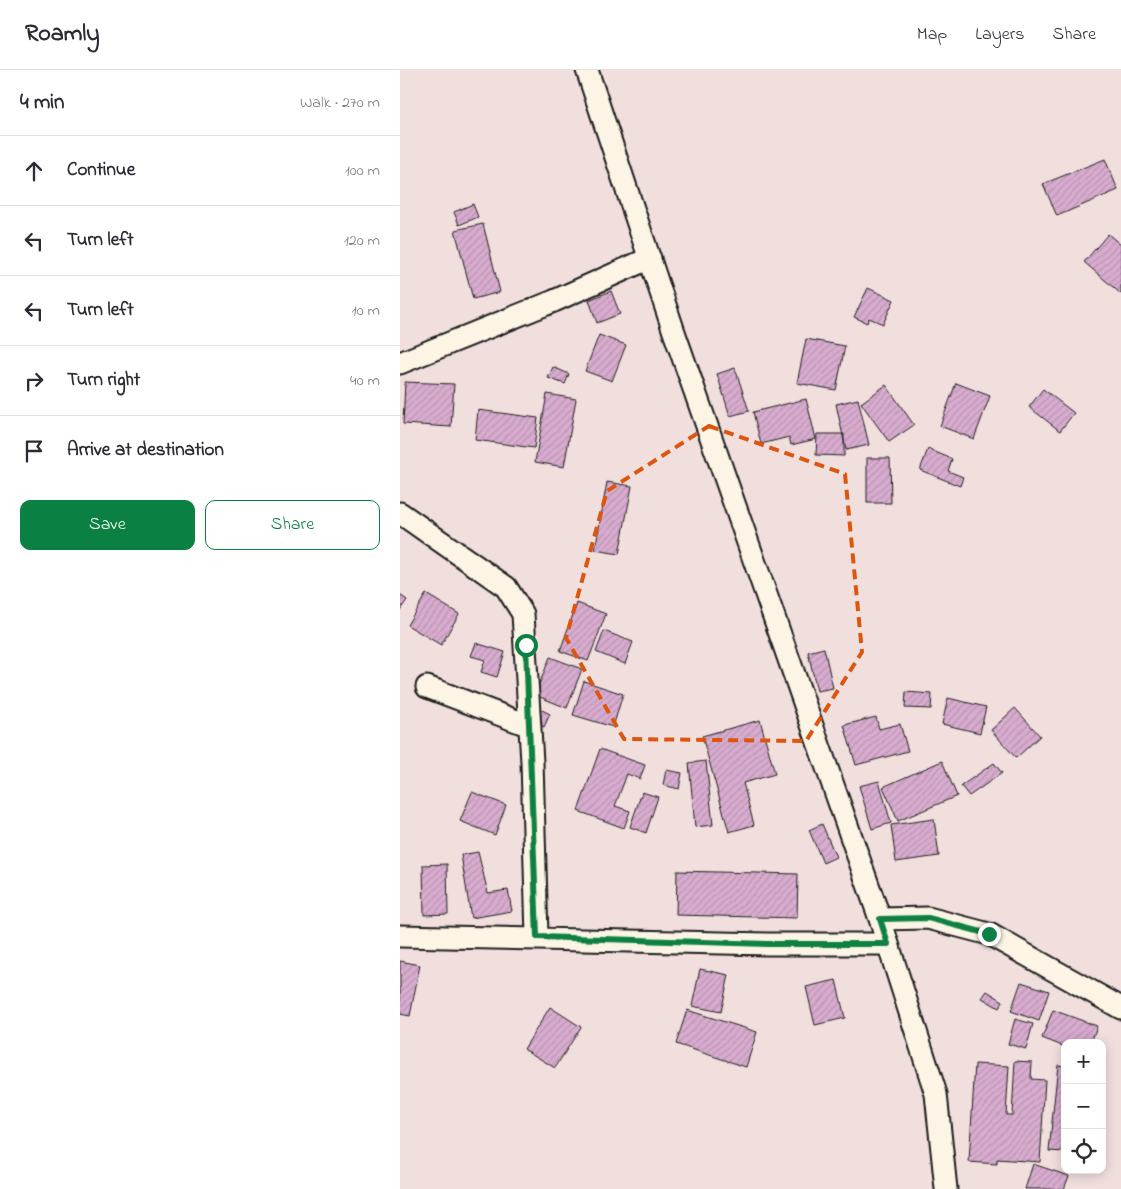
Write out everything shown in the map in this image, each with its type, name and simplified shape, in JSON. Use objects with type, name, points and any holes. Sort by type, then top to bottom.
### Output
[{"type":"street","points":[[587,70],[650,258],[880,919],[936,1094],[946,1189]]},
{"type":"street","points":[[400,363],[554,301],[650,258]]},
{"type":"street","points":[[400,513],[506,587],[523,614],[530,726],[537,937]]},
{"type":"street","points":[[427,687],[530,726]]},
{"type":"street","points":[[880,919],[928,918],[989,934],[1121,1008]]},
{"type":"street","points":[[400,936],[537,937],[768,944],[888,944]]},
{"type":"highlighted area","points":[[709,426],[845,474],[862,652],[806,741],[624,739],[566,638],[607,491]]},
{"type":"building","points":[[1105,159],[1118,190],[1057,216],[1043,184]]},
{"type":"building","points":[[473,204],[478,217],[459,225],[454,212]]},
{"type":"building","points":[[483,224],[500,292],[473,299],[455,230]]},
{"type":"building","points":[[1108,234],[1121,245],[1121,294],[1084,262]]},
{"type":"building","points":[[868,288],[894,300],[883,324],[869,318],[867,323],[854,317]]},
{"type":"building","points":[[611,291],[620,314],[597,323],[589,300]]},
{"type":"building","points":[[599,335],[626,345],[612,381],[585,371]]},
{"type":"building","points":[[806,339],[845,346],[836,390],[797,383]]},
{"type":"building","points":[[553,367],[569,374],[565,384],[548,378]]},
{"type":"building","points":[[735,368],[749,411],[730,416],[717,374]]},
{"type":"building","points":[[405,382],[454,384],[451,427],[403,424]]},
{"type":"building","points":[[956,383],[990,396],[974,439],[940,426]]},
{"type":"building","points":[[886,385],[914,425],[889,442],[861,403]]},
{"type":"building","points":[[1043,389],[1074,413],[1060,431],[1029,407]]},
{"type":"building","points":[[547,394],[576,399],[564,467],[535,462]]},
{"type":"building","points":[[806,399],[816,439],[791,445],[789,437],[761,444],[753,412]]},
{"type":"building","points":[[858,399],[869,445],[846,450],[836,404]]},
{"type":"building","points":[[478,410],[538,418],[534,448],[475,440]]},
{"type":"building","points":[[817,434],[844,434],[844,456],[816,455]]},
{"type":"building","points":[[928,449],[952,459],[948,471],[963,477],[960,486],[920,470]]},
{"type":"building","points":[[867,458],[890,458],[891,503],[867,503]]},
{"type":"building","points":[[607,482],[632,486],[619,554],[595,550]]},
{"type":"building","points":[[426,594],[459,614],[441,645],[407,625]]},
{"type":"building","points":[[400,595],[407,600],[400,610]]},
{"type":"building","points":[[577,603],[606,614],[588,661],[560,651]]},
{"type":"building","points":[[604,631],[633,642],[625,664],[596,652]]},
{"type":"building","points":[[476,643],[505,652],[497,677],[481,672],[485,660],[471,656]]},
{"type":"building","points":[[824,648],[833,688],[817,691],[808,652]]},
{"type":"building","points":[[550,657],[582,669],[567,708],[535,695]]},
{"type":"building","points":[[584,681],[623,694],[613,727],[573,715]]},
{"type":"building","points":[[906,692],[932,694],[931,709],[905,708]]},
{"type":"building","points":[[948,698],[986,707],[980,733],[942,724]]},
{"type":"building","points":[[538,708],[550,714],[544,727],[532,721]]},
{"type":"building","points":[[1015,708],[1040,736],[1016,758],[991,730]]},
{"type":"building","points":[[876,717],[879,729],[900,724],[908,751],[856,765],[844,725]]},
{"type":"building","points":[[760,720],[775,774],[743,783],[754,825],[729,832],[702,736]]},
{"type":"building","points":[[600,749],[645,765],[640,779],[627,774],[615,806],[630,811],[624,828],[578,811]]},
{"type":"building","points":[[706,761],[713,825],[695,827],[689,763]]},
{"type":"building","points":[[942,761],[957,796],[898,821],[883,787]]},
{"type":"building","points":[[994,763],[1002,773],[969,796],[961,786]]},
{"type":"building","points":[[666,770],[682,773],[679,789],[663,785]]},
{"type":"building","points":[[879,781],[891,823],[872,829],[859,786]]},
{"type":"building","points":[[472,792],[506,805],[495,835],[460,821]]},
{"type":"building","points":[[642,792],[658,797],[646,833],[630,827]]},
{"type":"building","points":[[934,819],[939,856],[896,862],[891,825]]},
{"type":"building","points":[[822,824],[836,857],[823,863],[809,830]]},
{"type":"building","points":[[478,852],[488,893],[508,890],[512,911],[471,918],[461,855]]},
{"type":"building","points":[[447,864],[448,914],[424,915],[423,865]]},
{"type":"building","points":[[677,871],[798,874],[797,918],[676,915]]},
{"type":"building","points":[[400,961],[420,965],[410,1016],[400,1014]]},
{"type":"building","points":[[700,969],[729,975],[721,1012],[692,1006]]},
{"type":"building","points":[[836,980],[845,1018],[815,1025],[806,987]]},
{"type":"building","points":[[1021,982],[1049,991],[1039,1021],[1011,1011]]},
{"type":"building","points":[[987,991],[1003,1001],[999,1008],[982,998]]},
{"type":"building","points":[[550,1007],[581,1027],[555,1068],[524,1049]]},
{"type":"building","points":[[687,1010],[757,1032],[746,1067],[676,1044]]},
{"type":"building","points":[[1053,1010],[1097,1026],[1092,1039],[1061,1039],[1061,1045],[1042,1038]]},
{"type":"building","points":[[1015,1019],[1033,1024],[1026,1049],[1008,1044]]},
{"type":"building","points":[[1015,1061],[1032,1062],[1031,1079],[1045,1080],[1040,1162],[997,1159],[997,1164],[969,1162],[975,1064],[1009,1066],[1006,1115],[1012,1115]]},
{"type":"building","points":[[1058,1065],[1061,1065],[1061,1152],[1049,1151]]},
{"type":"building","points":[[1033,1164],[1069,1176],[1064,1189],[1025,1189]]},
{"type":"route","points":[[526,645],[532,762],[537,937],[768,944],[888,944],[880,919],[928,918],[989,934]]}]
